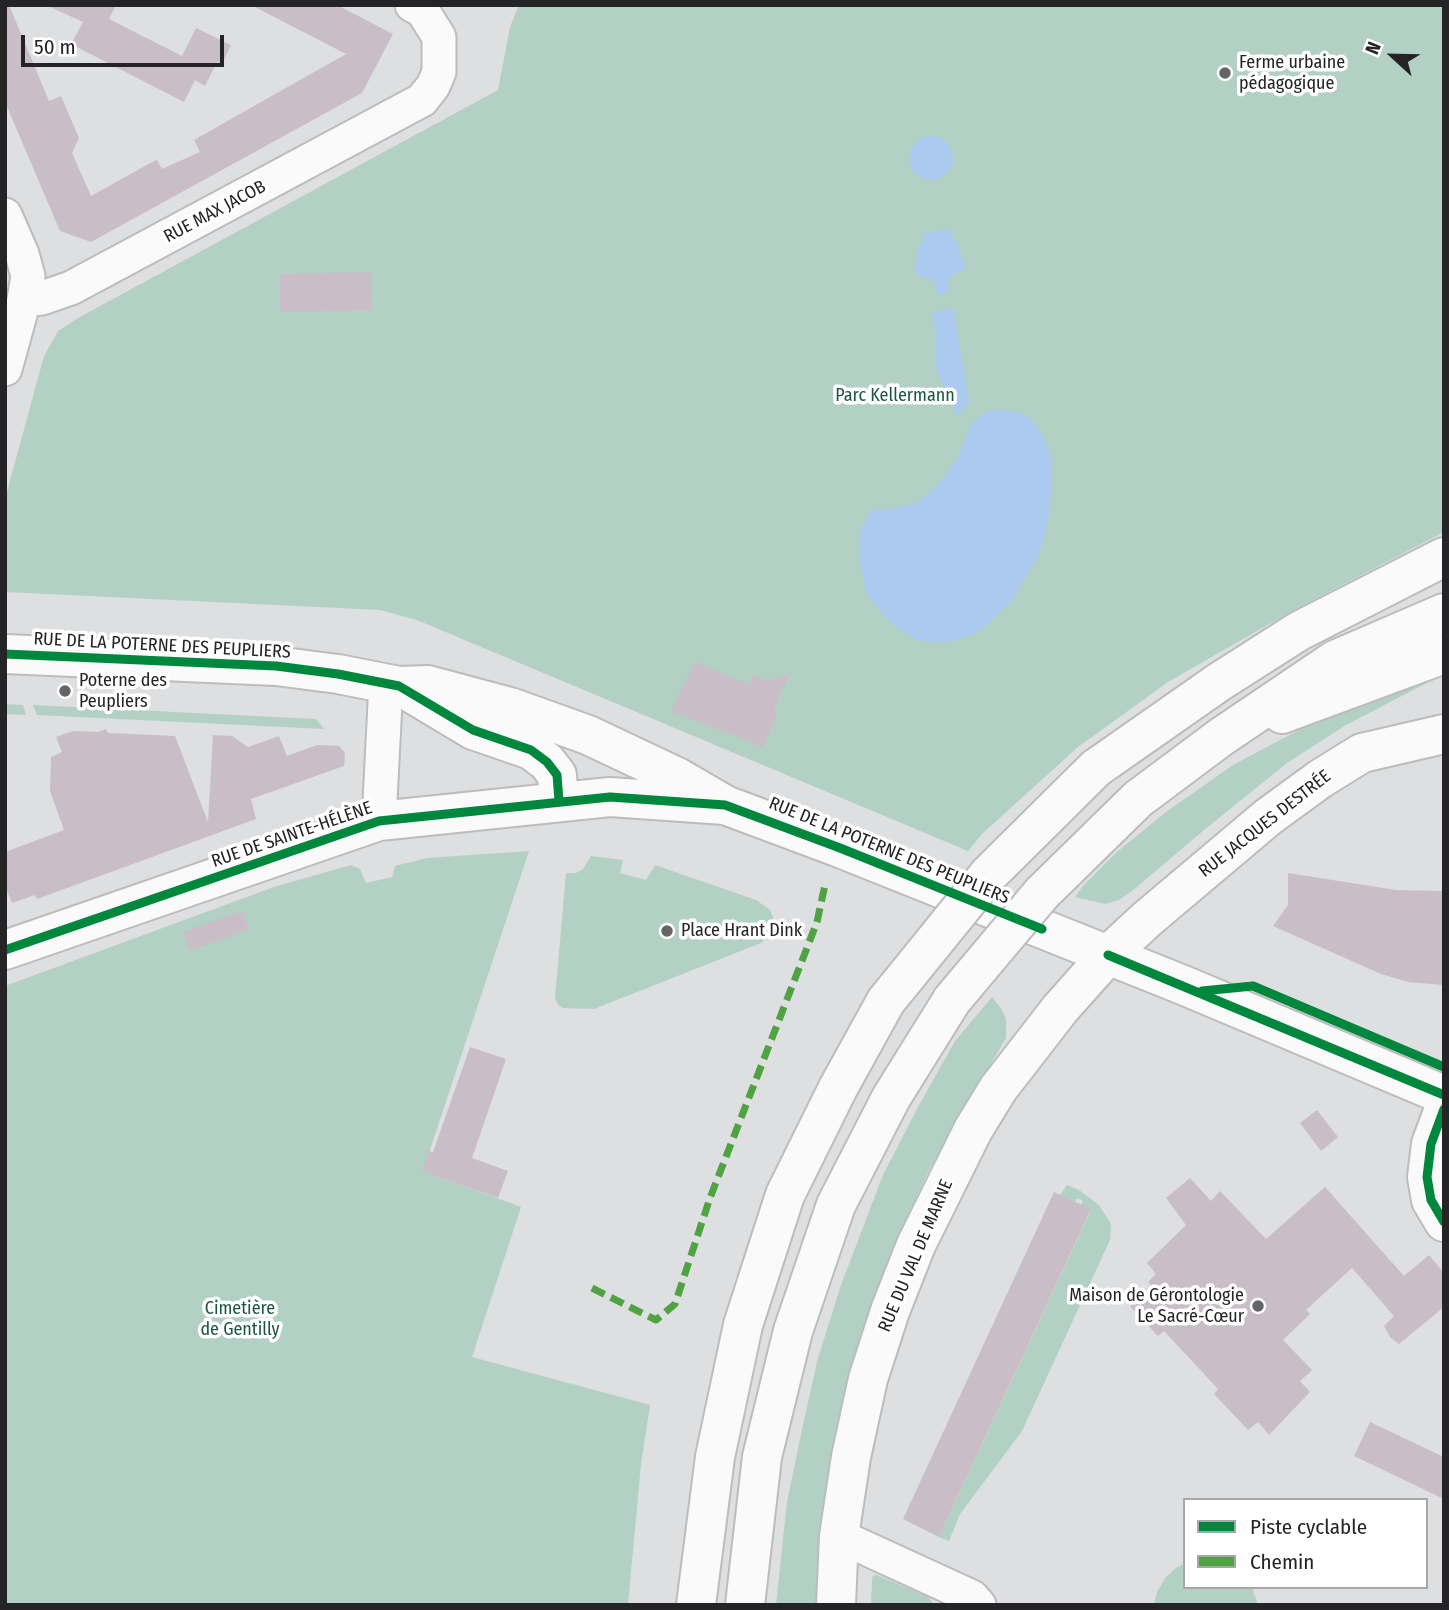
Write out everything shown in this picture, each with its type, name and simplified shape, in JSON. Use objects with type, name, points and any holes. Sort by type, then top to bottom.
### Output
[{"type":"main road","points":[[696,1605],[715,1457],[743,1325],[785,1195],[838,1088],[886,1001],[989,874],[1096,768],[1219,682],[1299,631],[1444,557]]},
{"type":"main road","points":[[744,1605],[762,1457],[793,1331],[836,1205],[891,1098],[952,1000],[1042,892],[1138,799],[1221,737],[1335,660],[1444,613]]},
{"type":"main road","name":"RUE DE LA POTERNE DES PEUPLIERS","points":[[5,653],[276,666],[393,684],[428,685],[510,707],[588,735],[677,777],[725,805],[840,848],[1108,956],[1444,1096]]},
{"type":"main road","points":[[1221,737],[1444,654]]},
{"type":"main road","points":[[393,684],[473,730],[531,750],[547,762],[557,775],[559,801]]},
{"type":"main road","name":"RUE JACQUES DESTRÉE","points":[[1108,956],[1162,906],[1268,817],[1320,779],[1362,753],[1444,734]]},
{"type":"main road","name":"RUE DE SAINTE-HÉLÈNE","points":[[5,950],[379,821],[610,797],[725,805]]},
{"type":"main road","name":"RUE DU VAL DE MARNE","points":[[836,1605],[839,1536],[851,1457],[867,1379],[903,1278],[943,1187],[998,1089],[1060,1009],[1108,956]]},
{"type":"main road","points":[[1444,1109],[1431,1143],[1427,1178],[1431,1200],[1444,1222]]},
{"type":"street","name":"RUE MAX JACOB","points":[[24,300],[42,299],[71,288],[422,100],[433,86],[439,72],[439,37],[422,10],[412,5]]},
{"type":"street","points":[[5,215],[25,264],[27,276],[24,300],[5,369]]},
{"type":"street","points":[[379,821],[393,684]]},
{"type":"street","points":[[839,1536],[972,1597],[979,1605]]},
{"type":"green space","name":"Parc Kellermann","points":[[1444,5],[1444,532],[1292,611],[1168,682],[1078,747],[983,833],[968,851],[417,620],[380,610],[6,592],[5,499],[44,356],[58,331],[498,90],[510,27],[518,7]]},
{"type":"green space","points":[[1444,674],[1346,725],[1287,763],[1119,900],[1105,904],[1075,897],[1118,851],[1166,812],[1233,765],[1299,730],[1357,705]]},
{"type":"green space","points":[[5,704],[23,705],[26,715],[5,714]]},
{"type":"green space","points":[[33,705],[316,719],[324,729],[37,715]]},
{"type":"green space","name":"Cimetière de Gentilly","points":[[529,851],[423,1171],[521,1207],[472,1357],[650,1405],[641,1464],[628,1605],[5,1605],[5,986],[274,887],[351,865],[360,869],[366,883],[392,877],[395,866],[427,858]]},
{"type":"green space","name":"Place Hrant Dink","points":[[591,856],[623,860],[620,873],[646,880],[655,865],[756,900],[770,910],[773,917],[771,935],[761,943],[594,1009],[563,1008],[555,998],[566,873],[576,873],[583,869]]},
{"type":"green space","points":[[992,997],[1006,1019],[1006,1038],[929,1170],[893,1247],[861,1336],[844,1400],[817,1605],[776,1605],[787,1502],[818,1358],[841,1285],[883,1175],[918,1107],[955,1041]]},
{"type":"green space","points":[[1067,1185],[1079,1190],[1099,1205],[1111,1224],[1110,1240],[1022,1431],[960,1514],[949,1541],[939,1537],[1091,1210],[1081,1205],[1083,1201],[1077,1198],[1075,1202],[1060,1195]]},
{"type":"green space","points":[[1183,1564],[1183,1589],[1253,1589],[1258,1605],[1154,1605],[1157,1592],[1165,1578]]},
{"type":"green space","points":[[877,1575],[928,1597],[934,1605],[871,1605],[872,1579]]},
{"type":"water","points":[[931,136],[940,137],[947,142],[952,149],[952,167],[947,174],[940,179],[931,180],[922,179],[915,174],[910,167],[909,158],[910,149],[915,142],[922,137]]},
{"type":"water","points":[[952,230],[953,241],[957,241],[966,268],[948,277],[949,291],[936,295],[934,279],[914,272],[919,244],[923,243],[923,232]]},
{"type":"water","points":[[953,307],[969,402],[957,416],[936,368],[932,313]]},
{"type":"water","points":[[996,409],[1019,412],[1031,419],[1045,438],[1051,458],[1049,514],[1038,556],[1012,600],[981,630],[955,641],[917,640],[882,614],[866,592],[859,556],[860,531],[871,510],[914,504],[938,486],[958,456],[970,426],[983,413]]},
{"type":"building","points":[[5,5],[9,5],[49,101],[61,96],[79,138],[72,153],[91,196],[154,161],[157,160],[162,169],[200,152],[194,140],[346,54],[251,5],[337,5],[393,34],[362,93],[91,242],[60,231],[5,102]]},
{"type":"building","points":[[46,5],[116,5],[109,19],[182,56],[196,28],[231,45],[222,64],[217,62],[205,86],[195,80],[184,102],[71,44],[83,22]]},
{"type":"building","points":[[372,272],[371,310],[280,312],[280,274]]},
{"type":"building","points":[[695,662],[749,684],[753,675],[768,681],[790,673],[774,708],[777,714],[763,747],[671,711]]},
{"type":"building","points":[[106,729],[108,733],[175,736],[208,822],[213,735],[232,736],[248,747],[279,736],[287,756],[317,745],[339,746],[345,753],[344,766],[251,799],[256,819],[37,899],[35,895],[12,903],[5,886],[5,852],[64,830],[50,791],[51,757],[62,752],[56,737],[73,731],[98,732]]},
{"type":"building","points":[[1288,873],[1396,890],[1444,891],[1444,985],[1408,982],[1381,974],[1273,926],[1288,905]]},
{"type":"building","points":[[242,911],[249,929],[190,951],[183,932]]},
{"type":"building","points":[[470,1047],[506,1059],[472,1158],[508,1171],[498,1198],[422,1171],[429,1151],[433,1152]]},
{"type":"building","points":[[1317,1110],[1338,1137],[1321,1151],[1300,1123]]},
{"type":"building","name":"Maison de Gérontologie Le Sacré-Cœur","points":[[1190,1178],[1211,1201],[1220,1191],[1266,1239],[1325,1187],[1404,1276],[1429,1255],[1444,1273],[1444,1307],[1399,1344],[1390,1337],[1384,1326],[1394,1316],[1352,1268],[1306,1310],[1310,1314],[1283,1340],[1312,1370],[1300,1381],[1310,1392],[1269,1435],[1258,1422],[1248,1430],[1214,1394],[1218,1389],[1164,1331],[1158,1336],[1130,1306],[1151,1285],[1148,1282],[1156,1274],[1147,1263],[1186,1225],[1166,1198]]},
{"type":"building","points":[[1054,1192],[1091,1209],[939,1537],[903,1519]]},
{"type":"building","points":[[1370,1422],[1444,1457],[1444,1499],[1354,1456]]},
{"type":"marked path","points":[[592,1288],[656,1320],[675,1304],[710,1198],[817,922],[825,885]]},
{"type":"cycle path","points":[[5,654],[276,666],[399,686],[473,730],[531,750],[547,762],[557,775],[559,801]]},
{"type":"cycle path","points":[[5,950],[379,821],[610,797],[725,805],[1042,929]]},
{"type":"cycle path","points":[[1108,955],[1444,1095]]},
{"type":"cycle path","points":[[1202,991],[1253,986],[1444,1067]]},
{"type":"cycle path","points":[[1444,1109],[1431,1144],[1427,1177],[1431,1200],[1444,1222]]},
{"type":"place","name":"Ferme urbaine pédagogique","points":[[1225,73]]},
{"type":"place","name":"Poterne des Peupliers","points":[[65,691]]},
{"type":"place","name":"Place Hrant Dink","points":[[667,931]]},
{"type":"place","name":"Maison de Gérontologie Le Sacré-Cœur","points":[[1258,1306]]}]
